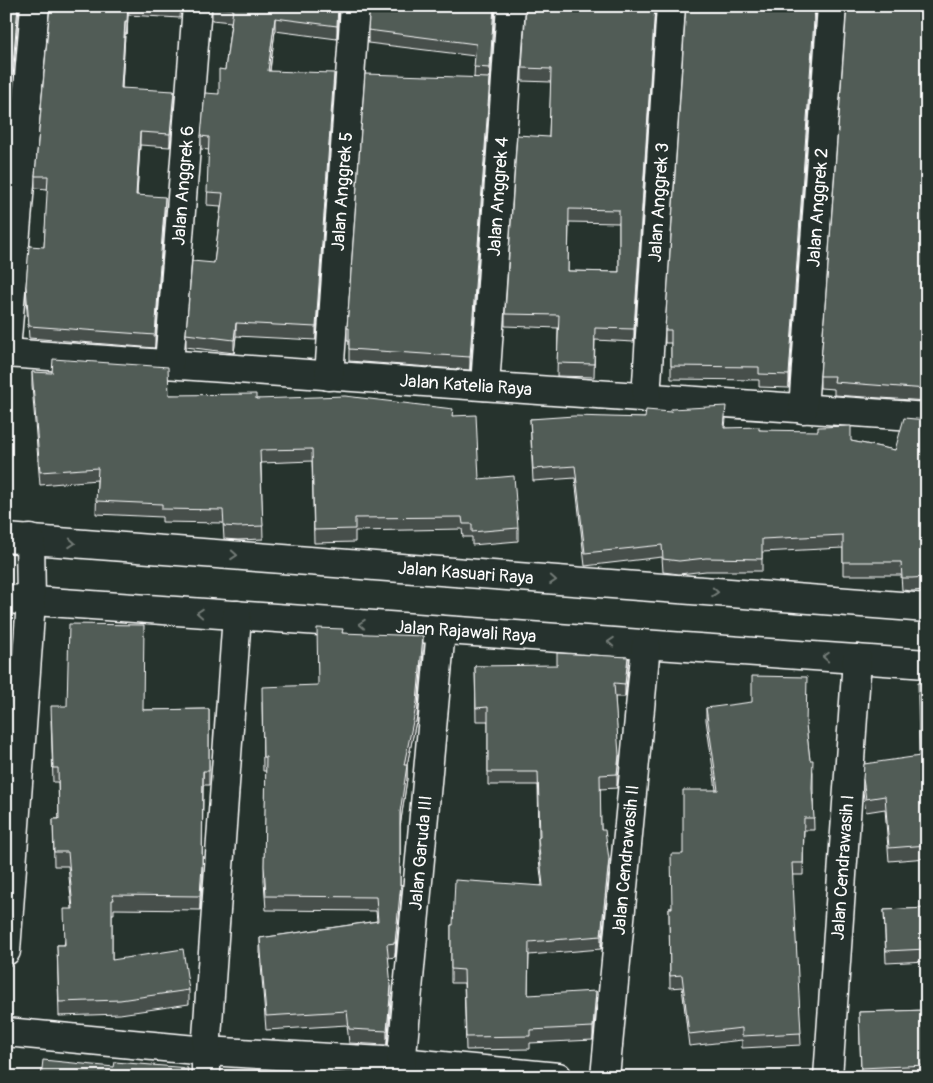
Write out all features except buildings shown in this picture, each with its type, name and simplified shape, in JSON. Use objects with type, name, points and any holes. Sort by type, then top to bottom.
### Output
[{"type":"street","points":[[6,351],[34,6]]},
{"type":"street","name":"Jalan Anggrek 6","points":[[169,364],[197,6]]},
{"type":"street","name":"Jalan Anggrek 5","points":[[329,376],[355,6]]},
{"type":"street","name":"Jalan Anggrek 4","points":[[485,386],[511,6]]},
{"type":"street","name":"Jalan Anggrek 3","points":[[646,398],[671,6]]},
{"type":"street","name":"Jalan Anggrek 2","points":[[803,409],[832,6]]},
{"type":"street","name":"Jalan Katelia Raya","points":[[6,351],[927,418]]},
{"type":"street","points":[[6,951],[19,600],[18,539]]},
{"type":"street","name":"Jalan Kasuari Raya","points":[[18,539],[927,608]]},
{"type":"street","name":"Jalan Rajawali Raya","points":[[19,600],[927,664]]},
{"type":"street","points":[[206,1064],[237,615]]},
{"type":"street","name":"Jalan Garuda III","points":[[400,1069],[441,630]]},
{"type":"street","name":"Jalan Cendrawasih II","points":[[605,1077],[646,645]]},
{"type":"street","name":"Jalan Cendrawasih I","points":[[828,1077],[857,659]]},
{"type":"street","points":[[6,1032],[206,1064],[400,1069],[558,1077]]}]
